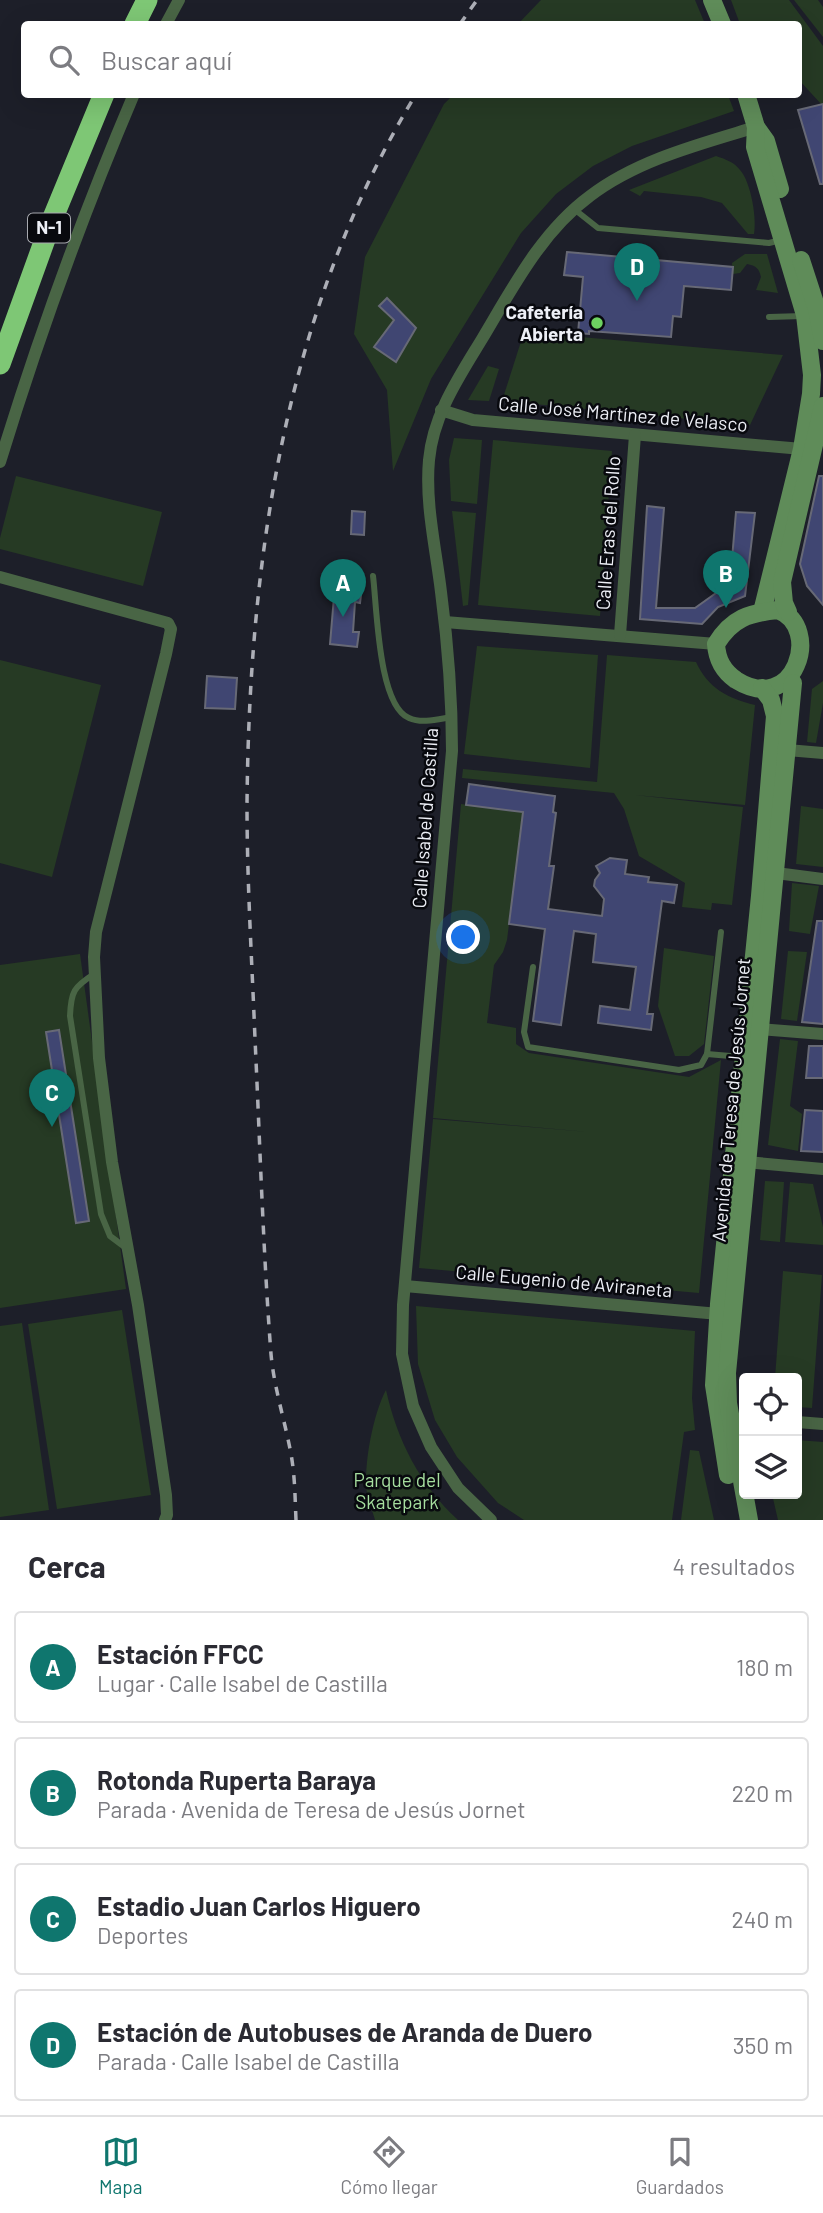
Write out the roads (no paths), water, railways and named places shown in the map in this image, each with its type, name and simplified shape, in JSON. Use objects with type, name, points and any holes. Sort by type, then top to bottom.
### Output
[{"type":"highway","points":[[136,21],[146,0]]},
{"type":"highway","name":"N-1","points":[[0,364],[52,220],[102,98]]},
{"type":"street","points":[[168,21],[179,0]]},
{"type":"street","points":[[712,0],[721,21]]},
{"type":"street","points":[[0,462],[45,323],[132,98]]},
{"type":"street","points":[[747,98],[756,127],[766,141],[771,156],[817,309],[823,341]]},
{"type":"street","points":[[756,127],[755,147],[805,315],[811,356],[811,385],[802,449],[762,612]]},
{"type":"street","name":"Calle Isabel de Castilla","points":[[491,1520],[458,1488],[431,1447],[413,1406],[402,1354],[405,1286],[452,751],[445,622],[429,477],[432,438],[441,410],[458,378],[526,267],[574,209],[590,195],[627,172],[756,127]]},
{"type":"street","points":[[788,612],[781,589],[782,582],[823,406]]},
{"type":"street","name":"Calle José Martínez de Velasco","points":[[441,410],[473,420],[802,449]]},
{"type":"street","name":"Calle Eras del Rollo","points":[[620,635],[635,435]]},
{"type":"street","points":[[0,577],[65,591],[168,623],[171,629],[96,932],[94,973],[99,1058],[112,1162],[166,1495],[165,1520]]},
{"type":"street","points":[[716,644],[734,621],[762,612],[788,612],[807,624],[816,635]]},
{"type":"street","points":[[445,622],[716,644]]},
{"type":"street","points":[[716,644],[721,664],[729,675],[740,682],[762,688],[793,682],[805,673],[817,656]]},
{"type":"street","name":"Avenida de Teresa de Jesús Jornet","points":[[737,1520],[727,1373],[793,682]]},
{"type":"street","name":"Avenida de Teresa de Jesús Jornet","points":[[749,1520],[731,1420],[714,1385],[775,716],[771,700],[762,688]]},
{"type":"street","points":[[787,750],[823,753]]},
{"type":"street","points":[[776,873],[823,879]]},
{"type":"street","points":[[759,1029],[823,1034]]},
{"type":"street","points":[[746,1162],[823,1169]]},
{"type":"street","name":"Calle Eugenio de Aviraneta","points":[[405,1286],[719,1314]]},
{"type":"street","points":[[802,1422],[823,1424]]},
{"type":"lane","points":[[574,209],[598,228],[769,243],[783,240]]},
{"type":"lane","points":[[769,317],[805,315]]},
{"type":"lane","points":[[373,576],[384,671],[395,706],[406,717],[417,721],[452,717]]},
{"type":"lane","points":[[533,967],[524,1032],[528,1047],[679,1070],[701,1065],[707,1054],[721,932]]},
{"type":"lane","points":[[94,973],[76,985],[71,998],[71,1016],[101,1214],[110,1236],[128,1249]]},
{"type":"lane","points":[[707,1054],[744,1057]]},
{"type":"railway","points":[[462,21],[477,0]]},
{"type":"railway","points":[[296,1520],[289,1442],[271,1354],[262,1196],[247,834],[249,712],[256,620],[267,528],[283,438],[305,349],[335,261],[371,176],[414,98]]},
{"type":"place","name":"Estación de Autobuses de Aranda de Duero","points":[[637,301]]},
{"type":"place","name":"Cafetería Abierta","points":[[597,323]]},
{"type":"place","name":"Rotonda Ruperta Baraya","points":[[726,608]]},
{"type":"place","name":"Estación FFCC","points":[[343,617]]},
{"type":"place","name":"Estadio Juan Carlos Higuero","points":[[52,1127]]},
{"type":"park label","name":"Parque del Skatepark","points":[[397,1491]]}]
